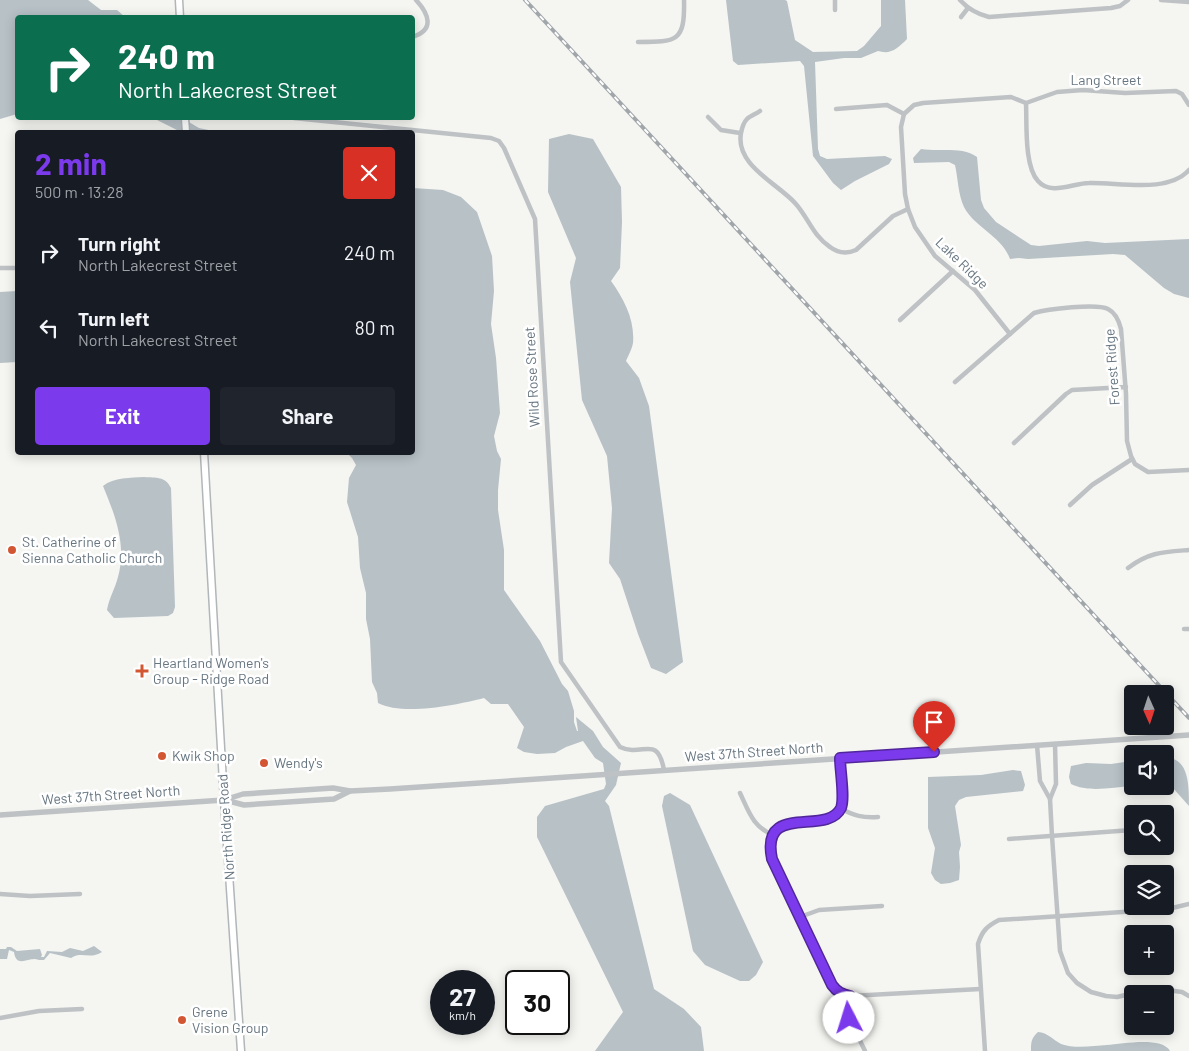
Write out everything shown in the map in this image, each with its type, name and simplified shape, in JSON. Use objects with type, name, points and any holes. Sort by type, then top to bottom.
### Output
[{"type":"main road","points":[[179,0],[180,15]]},
{"type":"main road","name":"North Ridge Road","points":[[204,455],[241,1051]]},
{"type":"street","points":[[415,36],[424,30],[427,17],[424,9],[416,0]]},
{"type":"street","points":[[638,42],[667,41],[677,36],[683,29],[684,0]]},
{"type":"street","points":[[834,0],[835,10]]},
{"type":"street","points":[[960,0],[978,14],[989,17],[1111,8],[1120,6],[1128,0]]},
{"type":"street","points":[[1161,0],[1189,2]]},
{"type":"street","points":[[961,17],[968,8]]},
{"type":"street","name":"Lang Street","points":[[1026,103],[1057,92],[1082,90],[1125,92],[1169,90],[1182,94],[1189,105]]},
{"type":"street","points":[[836,109],[887,105],[904,114],[914,105],[923,103],[1011,97],[1026,103],[1030,165],[1033,175],[1041,185],[1057,188],[1087,183],[1141,186],[1172,181],[1180,178],[1189,170]]},
{"type":"street","points":[[760,111],[747,119],[742,126],[740,145],[744,154],[759,173],[796,204],[816,234],[830,247],[839,252],[856,250],[893,216],[908,209]]},
{"type":"street","name":"Lake Ridge","points":[[904,114],[901,127],[905,194],[915,227],[934,256],[975,290],[1010,334]]},
{"type":"street","points":[[708,117],[721,130],[740,133]]},
{"type":"street","name":"Wild Rose Street","points":[[314,120],[412,130]]},
{"type":"street","name":"Wild Rose Street","points":[[415,130],[491,138],[499,141],[504,148],[535,219],[561,662],[620,747],[630,751],[650,748],[661,757],[664,770]]},
{"type":"street","points":[[0,268],[15,268]]},
{"type":"street","points":[[900,320],[953,271]]},
{"type":"street","name":"Forest Ridge","points":[[1010,334],[1034,313],[1049,310],[1095,307],[1107,308],[1113,312],[1118,319],[1121,329],[1126,387],[1127,441],[1132,459]]},
{"type":"street","points":[[955,382],[1010,334]]},
{"type":"street","points":[[1014,443],[1072,390],[1126,387]]},
{"type":"street","points":[[1070,505],[1092,485],[1132,459],[1142,469],[1155,472],[1189,470]]},
{"type":"street","points":[[1128,568],[1150,554],[1189,550]]},
{"type":"street","name":"West 37th Street North","points":[[0,815],[224,800],[252,793],[333,788],[350,791],[1189,735]]},
{"type":"street","points":[[1055,744],[1056,784],[1050,799],[1052,836],[1060,952],[1068,973],[1077,983],[1091,992],[1106,996],[1117,996],[1151,989],[1182,992],[1189,996]]},
{"type":"street","points":[[1037,745],[1040,781],[1050,799]]},
{"type":"street","points":[[840,758],[842,800],[840,808],[833,817],[827,820],[784,824],[773,835],[770,850],[772,859],[832,985],[843,995],[850,996],[980,989]]},
{"type":"street","name":"West 37th Street North","points":[[224,800],[244,805],[334,799],[350,791]]},
{"type":"street","points":[[740,793],[754,821],[763,831],[773,835]]},
{"type":"street","points":[[840,808],[862,818],[878,817]]},
{"type":"street","points":[[1009,839],[1124,831]]},
{"type":"street","points":[[0,894],[30,896],[80,894]]},
{"type":"street","points":[[984,1051],[978,952],[981,934],[987,926],[998,920],[1168,910],[1189,904]]},
{"type":"street","points":[[800,917],[819,910],[882,906]]},
{"type":"street","points":[[850,996],[849,1018],[865,1051]]},
{"type":"street","points":[[0,1018],[39,1011],[82,1009]]},
{"type":"shaded area","points":[[0,0],[88,0],[101,10],[117,10],[123,15],[15,15],[15,115],[0,119]]},
{"type":"shaded area","points":[[726,0],[787,1],[795,40],[813,52],[857,51],[864,46],[881,26],[881,0],[905,0],[907,39],[897,48],[887,52],[878,51],[861,58],[815,62],[818,149],[820,156],[827,159],[885,156],[892,159],[889,164],[841,190],[833,183],[813,156],[804,66],[800,61],[738,65],[733,61]]},
{"type":"shaded area","points":[[157,120],[185,120],[199,128],[208,130],[177,130]]},
{"type":"shaded area","points":[[569,134],[593,139],[621,187],[620,268],[611,281],[624,302],[632,326],[633,343],[626,361],[639,378],[649,406],[683,662],[666,674],[651,668],[620,579],[609,563],[612,508],[607,456],[582,400],[570,282],[576,258],[548,192],[549,139]]},
{"type":"shaded area","points":[[921,149],[958,150],[977,157],[981,200],[984,208],[996,222],[1031,245],[1039,246],[1087,241],[1105,243],[1189,239],[1189,298],[1174,294],[1164,288],[1125,255],[1010,259],[1001,244],[975,221],[964,207],[959,191],[955,165],[949,162],[914,163],[913,158]]},
{"type":"shaded area","points":[[415,188],[443,190],[461,197],[477,212],[492,256],[494,291],[491,324],[496,358],[500,413],[494,436],[501,459],[498,510],[504,550],[504,590],[540,641],[562,684],[568,691],[577,731],[576,717],[593,731],[603,747],[621,763],[616,785],[605,801],[609,806],[654,989],[684,1009],[701,1027],[704,1051],[595,1051],[623,1012],[537,837],[537,817],[545,806],[604,789],[606,784],[603,763],[595,758],[583,741],[555,753],[537,754],[524,752],[517,748],[524,727],[508,704],[491,704],[484,698],[460,704],[415,709],[401,709],[378,703],[377,693],[372,682],[370,639],[366,619],[366,593],[360,568],[358,537],[347,502],[349,478],[356,465],[349,455],[415,455]]},
{"type":"shaded area","points":[[15,291],[15,362],[0,363],[0,292]]},
{"type":"shaded area","points":[[144,477],[166,481],[171,488],[175,607],[173,613],[168,616],[114,618],[107,610],[117,581],[121,553],[118,530],[103,486],[117,479]]},
{"type":"shaded area","points":[[1174,760],[1179,762],[1186,774],[1189,789],[1189,806],[1174,789]]},
{"type":"shaded area","points":[[1124,762],[1124,787],[1093,789],[1071,784],[1069,777],[1071,766],[1086,763],[1111,764]]},
{"type":"shaded area","points":[[1013,770],[1021,771],[1025,785],[1023,791],[966,797],[959,800],[955,806],[961,845],[959,852],[959,880],[941,884],[935,880],[931,873],[935,848],[928,828],[928,777],[981,775]]},
{"type":"shaded area","points":[[670,793],[690,805],[763,962],[756,975],[749,981],[740,981],[705,965],[693,951],[662,806],[664,796]]},
{"type":"shaded area","points":[[94,946],[102,952],[71,958],[50,953],[44,960],[19,961],[15,957],[14,952],[9,950],[7,959],[0,959],[0,949],[6,949],[7,947],[17,951],[40,949],[41,957],[44,957],[47,951],[62,952],[70,948],[83,951]]},
{"type":"shaded area","points":[[1038,1032],[1047,1035],[1061,1044],[1072,1046],[1151,1042],[1166,1046],[1170,1051],[1031,1051],[1032,1041]]},
{"type":"railway","points":[[525,0],[1189,718]]},
{"type":"place","name":"St. Catherine of Sienna Catholic Church","points":[[12,550]]},
{"type":"place","name":"Heartland Women's Group - Ridge Road","points":[[142,671]]},
{"type":"place","name":"Kwik Shop","points":[[162,756]]},
{"type":"place","name":"Wendy's","points":[[264,763]]},
{"type":"place","name":"Grene Vision Group","points":[[182,1020]]},
{"type":"route","points":[[849,1018],[850,996],[843,995],[832,985],[772,859],[770,850],[773,835],[784,824],[827,820],[833,817],[840,808],[842,800],[840,758],[934,752]]}]
